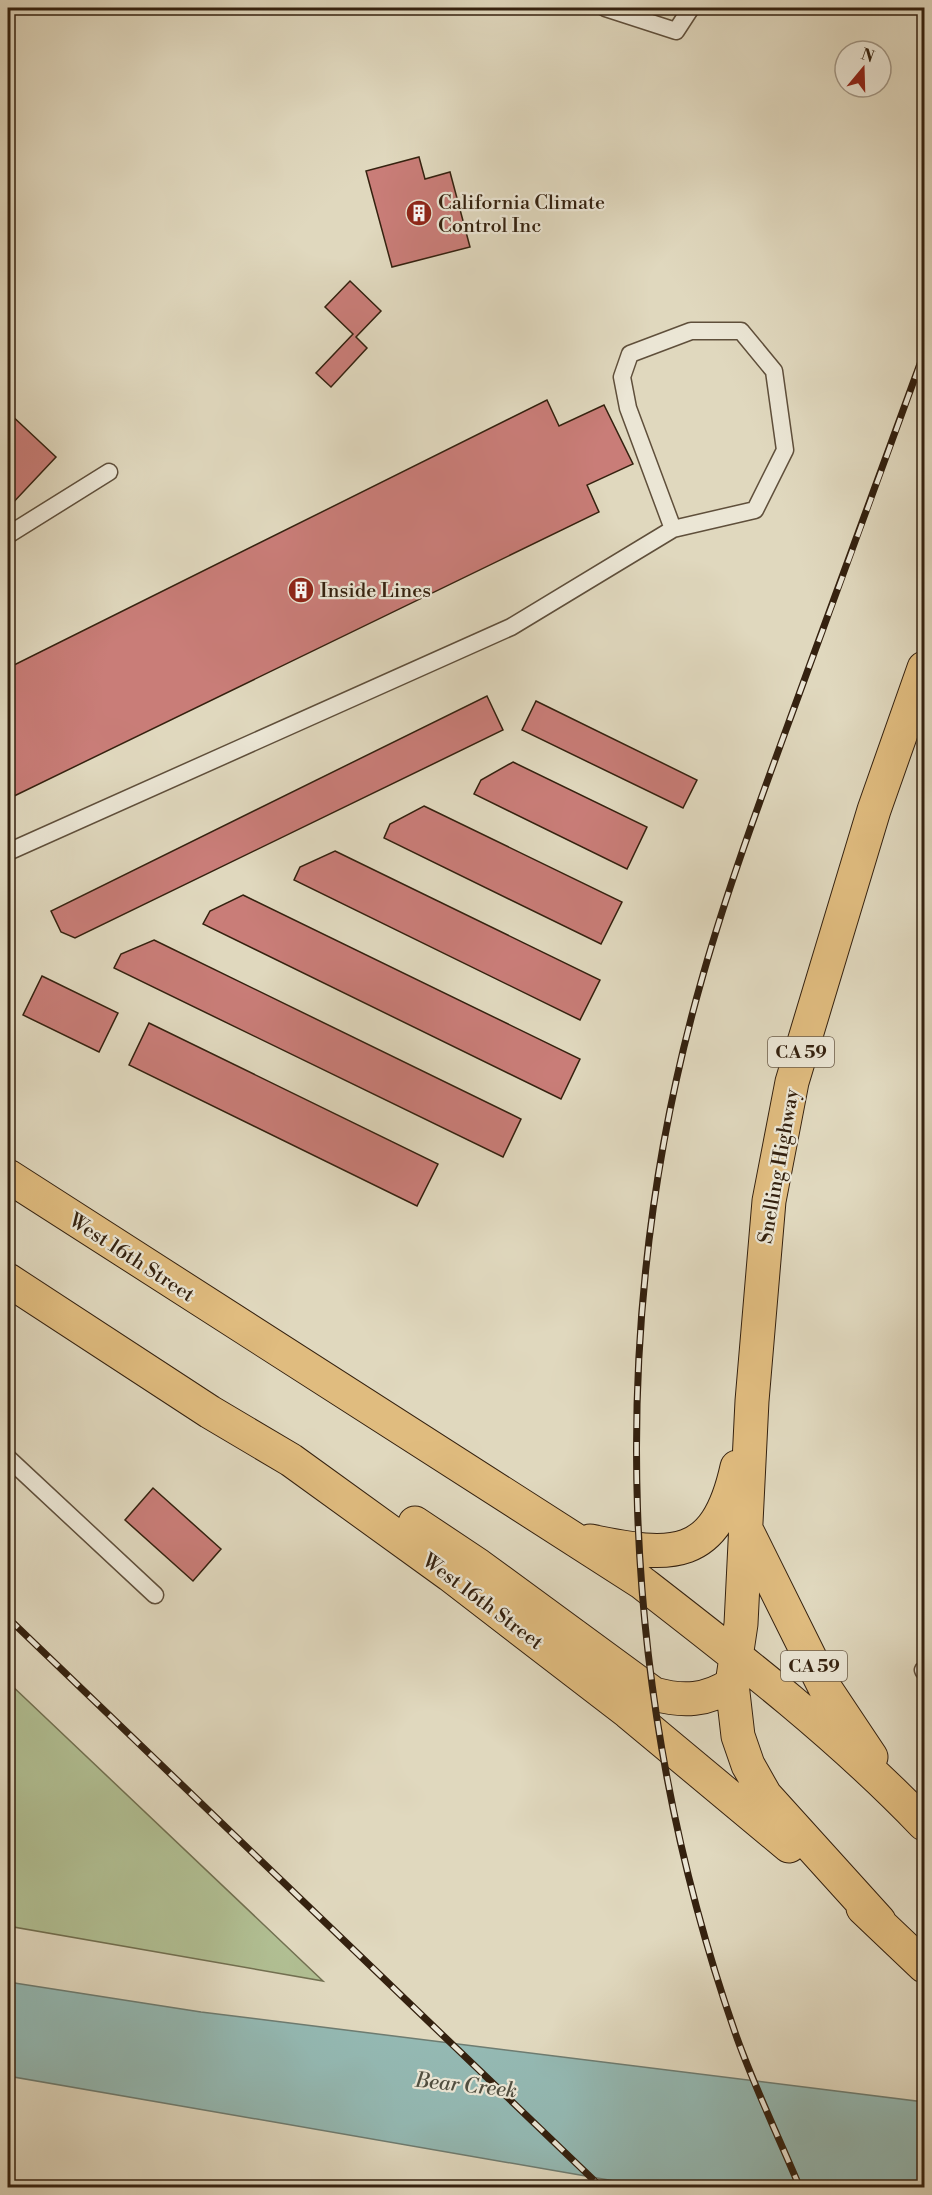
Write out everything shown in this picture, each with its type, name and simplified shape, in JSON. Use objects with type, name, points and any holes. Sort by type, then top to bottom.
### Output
[{"type":"main road","name":"Snelling Highway","points":[[735,1670],[747,1531],[752,1401],[769,1201],[792,1082],[874,810],[924,668]]},
{"type":"main road","name":"West 16th Street","points":[[8,1176],[296,1363],[641,1582],[735,1670],[895,1793],[924,1824]]},
{"type":"main road","name":"West 16th Street","points":[[8,1280],[210,1412],[291,1460],[450,1575],[628,1712],[879,1921],[924,1966]]},
{"type":"main road","points":[[574,1538],[640,1551],[666,1552],[684,1548],[709,1531],[723,1513],[732,1490],[752,1401]]},
{"type":"main road","points":[[291,1460],[384,1503],[478,1565],[654,1694],[676,1700],[716,1695],[735,1670]]},
{"type":"main road","name":"CA 59","points":[[747,1531],[825,1688],[895,1793]]},
{"type":"main road","name":"CA 59","points":[[735,1670],[738,1736],[748,1765],[765,1795],[879,1921]]},
{"type":"lane","points":[[606,8],[676,31],[691,8]]},
{"type":"lane","points":[[8,852],[511,627],[673,529],[755,510],[785,450],[774,371],[741,331],[691,331],[630,354],[627,361],[622,377],[628,408],[673,529]]},
{"type":"lane","points":[[8,534],[109,472]]},
{"type":"lane","points":[[8,1458],[155,1595]]},
{"type":"green space","points":[[8,1682],[323,1981],[8,1926]]},
{"type":"water","name":"Bear Creek","points":[[8,1982],[201,2012],[924,2102],[924,2187],[649,2187],[8,2076]]},
{"type":"building","name":"California Climate Control Inc","points":[[419,157],[425,179],[450,172],[470,247],[392,267],[366,171]]},
{"type":"building","points":[[350,281],[381,311],[356,337],[367,348],[331,387],[316,373],[353,334],[325,307]]},
{"type":"building","name":"Inside Lines","points":[[547,400],[559,426],[604,405],[633,464],[587,485],[599,512],[8,799],[8,668]]},
{"type":"building","points":[[8,412],[56,457],[9,507],[8,506]]},
{"type":"building","points":[[487,696],[503,730],[75,938],[61,932],[51,911]]},
{"type":"building","points":[[536,701],[697,780],[683,808],[522,730]]},
{"type":"building","points":[[513,762],[647,827],[627,869],[474,794],[481,780]]},
{"type":"building","points":[[424,806],[622,902],[601,944],[384,838],[390,824]]},
{"type":"building","points":[[335,851],[600,980],[580,1020],[294,880],[300,867]]},
{"type":"building","points":[[243,895],[580,1059],[561,1099],[203,924],[210,911]]},
{"type":"building","points":[[154,940],[521,1119],[503,1157],[114,968],[121,954]]},
{"type":"building","points":[[42,976],[118,1013],[99,1052],[23,1015]]},
{"type":"building","points":[[149,1023],[438,1164],[417,1206],[129,1065]]},
{"type":"building","points":[[153,1488],[221,1549],[193,1581],[125,1520]]},
{"type":"railway","points":[[800,2188],[737,2038],[697,1909],[667,1777],[647,1643],[637,1509],[638,1374],[649,1240],[671,1106],[703,975],[753,820],[924,353]]},
{"type":"railway","points":[[8,1618],[602,2188]]},
{"type":"place","name":"California Climate Control Inc","points":[[419,213]]},
{"type":"place","name":"Inside Lines","points":[[301,590]]}]
